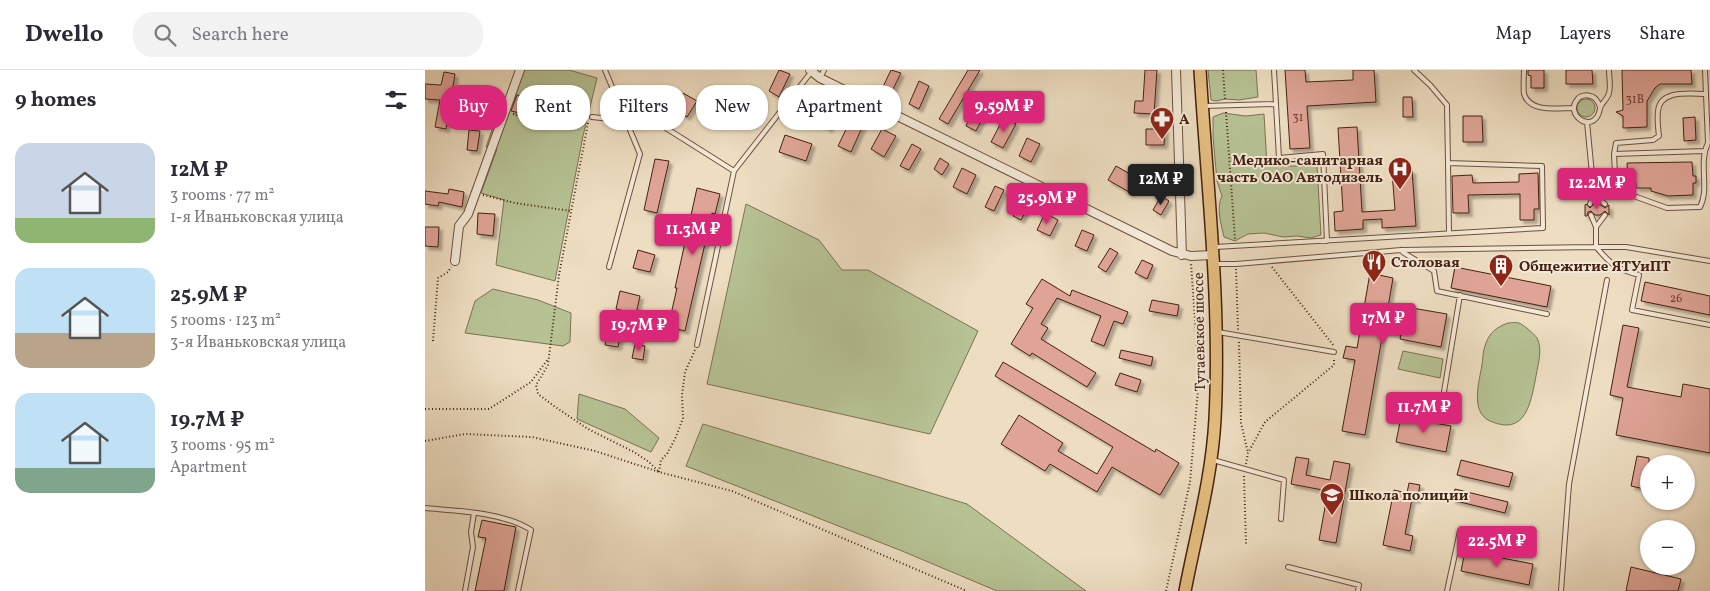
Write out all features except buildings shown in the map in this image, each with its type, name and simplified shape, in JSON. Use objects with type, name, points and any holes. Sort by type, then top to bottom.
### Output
[{"type":"main road","name":"Тутаевское шоссе","points":[[1185,591],[1211,460],[1215,420],[1216,331],[1200,70]]},
{"type":"street","points":[[507,107],[520,70]]},
{"type":"street","points":[[811,70],[1182,254],[1212,255]]},
{"type":"street","points":[[1176,70],[1182,254]]},
{"type":"street","points":[[455,261],[459,226],[468,214],[498,130]]},
{"type":"lane","points":[[605,70],[611,85]]},
{"type":"lane","points":[[697,345],[734,171],[811,70]]},
{"type":"lane","points":[[1274,70],[1279,158],[1323,154],[1327,241]]},
{"type":"lane","points":[[1415,70],[1447,105],[1449,233]]},
{"type":"lane","points":[[1524,70],[1524,94],[1536,107],[1573,108]]},
{"type":"lane","points":[[1600,107],[1596,99],[1589,95],[1579,97],[1573,108],[1576,116],[1582,121],[1595,120],[1599,115],[1600,107],[1609,94],[1609,70]]},
{"type":"lane","points":[[1594,195],[1616,192],[1631,195],[1667,208],[1700,207],[1705,199],[1704,152],[1707,144],[1705,70]]},
{"type":"lane","points":[[1616,192],[1614,154],[1616,143],[1653,140],[1659,136],[1658,109],[1663,100],[1673,94],[1706,94]]},
{"type":"lane","points":[[1202,106],[1276,104]]},
{"type":"lane","points":[[592,117],[600,118]]},
{"type":"lane","points":[[1587,122],[1594,195],[1590,204]]},
{"type":"lane","points":[[609,268],[640,154],[630,130]]},
{"type":"lane","points":[[669,130],[734,171]]},
{"type":"lane","points":[[1614,154],[1704,152]]},
{"type":"lane","points":[[1212,255],[1235,245],[1543,228],[1542,166],[1448,163]]},
{"type":"lane","points":[[1594,195],[1605,204]]},
{"type":"lane","points":[[1596,227],[1605,215]]},
{"type":"lane","points":[[1591,216],[1596,227],[1596,246],[1618,269],[1639,275],[1632,310],[1710,325]]},
{"type":"lane","points":[[1212,255],[1236,264],[1401,250],[1596,246],[1626,247],[1710,262]]},
{"type":"lane","points":[[1401,250],[1434,271],[1437,291],[1547,314]]},
{"type":"lane","points":[[1561,591],[1569,484],[1607,280]]},
{"type":"lane","points":[[1440,416],[1460,295]]},
{"type":"lane","points":[[1216,331],[1334,352]]},
{"type":"lane","points":[[1211,460],[1284,480],[1281,519]]},
{"type":"lane","points":[[425,508],[475,513],[519,522],[531,530],[518,591]]},
{"type":"lane","points":[[465,591],[473,547],[471,532],[475,513]]},
{"type":"lane","points":[[1447,591],[1460,532]]},
{"type":"lane","points":[[1288,567],[1359,585],[1358,591]]},
{"type":"path","points":[[1223,70],[1235,245]]},
{"type":"path","points":[[513,92],[517,93]]},
{"type":"path","points":[[587,130],[559,275],[550,357],[548,365],[536,385],[538,394],[587,429],[634,452],[649,462],[659,472]]},
{"type":"path","points":[[475,193],[515,203],[572,211]]},
{"type":"path","points":[[433,341],[438,278],[449,272],[455,261]]},
{"type":"path","points":[[1246,544],[1245,469],[1249,453],[1265,422],[1334,365],[1334,346],[1267,261]]},
{"type":"path","points":[[1166,591],[1191,482],[1199,378],[1191,264]]},
{"type":"path","points":[[1236,264],[1241,424],[1249,453]]},
{"type":"path","points":[[659,472],[661,460],[672,446],[683,418],[682,395],[685,372],[697,345]]},
{"type":"path","points":[[425,409],[489,409],[531,382],[550,357]]},
{"type":"path","points":[[425,441],[465,434],[532,437],[595,451],[659,472],[732,491],[967,591]]},
{"type":"green space","points":[[523,70],[569,70],[597,78],[590,107],[590,85],[517,85],[517,130],[584,130],[555,281],[496,265],[504,200],[481,193],[497,149],[486,147],[492,130],[507,130],[507,96],[513,92]]},
{"type":"green space","points":[[1208,70],[1256,70],[1258,97],[1239,100],[1211,100]]},
{"type":"green space","points":[[1582,99],[1590,99],[1595,104],[1593,115],[1582,117],[1577,112],[1577,104]]},
{"type":"green space","points":[[1223,113],[1246,116],[1264,114],[1267,166],[1317,166],[1321,235],[1311,238],[1283,237],[1264,233],[1248,234],[1235,241],[1224,237],[1219,211],[1222,196],[1217,181],[1213,137],[1213,117]]},
{"type":"green space","points":[[746,204],[819,240],[842,270],[868,270],[978,331],[930,434],[707,384]]},
{"type":"green space","points":[[493,289],[538,300],[571,313],[570,342],[563,346],[465,333],[475,301]]},
{"type":"green space","points":[[1508,323],[1519,323],[1531,332],[1539,342],[1540,352],[1532,396],[1525,414],[1519,421],[1502,425],[1484,417],[1480,411],[1477,396],[1486,343],[1494,330]]},
{"type":"green space","points":[[1403,351],[1443,359],[1440,378],[1398,369]]},
{"type":"green space","points":[[579,394],[625,409],[659,438],[651,452],[577,419]]},
{"type":"green space","points":[[703,424],[967,504],[1086,591],[997,591],[902,551],[686,466]]},
{"type":"place","name":"А","points":[[1162,140]]},
{"type":"place","name":"Медико-санитарная часть ОАО Автодизель","points":[[1400,190]]},
{"type":"place","name":"Столовая","points":[[1374,283]]},
{"type":"place","name":"Общежитие ЯТУиПТ","points":[[1501,287]]},
{"type":"place","name":"Школа полиции","points":[[1332,516]]}]
